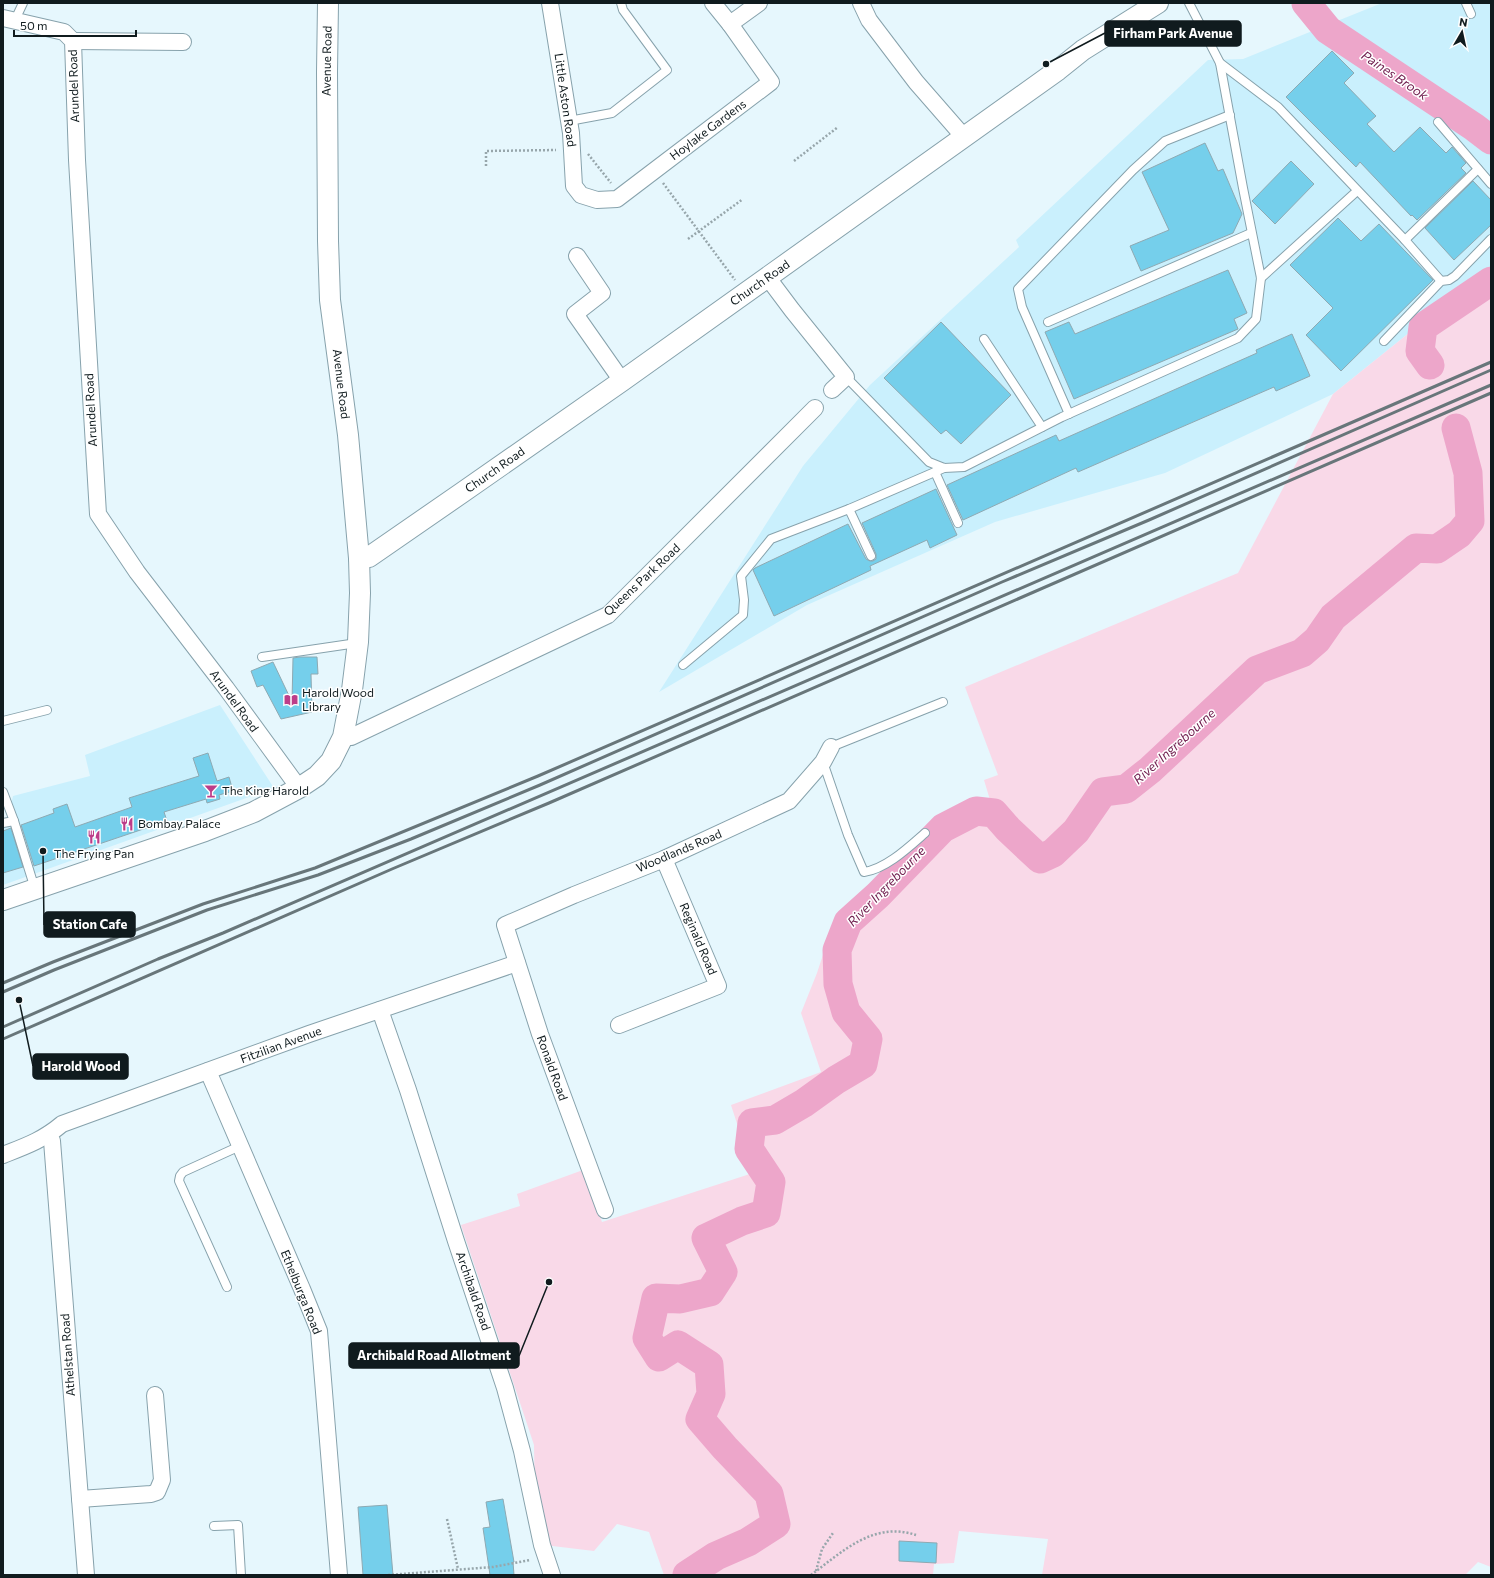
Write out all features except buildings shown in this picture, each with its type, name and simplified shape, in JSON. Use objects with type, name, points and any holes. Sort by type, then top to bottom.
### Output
[{"type":"street","name":"Avenue Road","points":[[3,900],[206,831],[254,812],[299,788],[317,776],[331,761],[343,737],[352,690],[358,642],[360,594],[359,558],[348,435],[330,300],[328,241],[328,3]]},
{"type":"street","name":"Little Aston Road","points":[[550,3],[570,127],[574,186],[581,195]]},
{"type":"street","points":[[713,3],[730,24],[759,3]]},
{"type":"street","points":[[861,3],[869,20],[916,82],[964,137]]},
{"type":"street","name":"Church Road","points":[[359,558],[369,556],[463,492],[768,278],[1058,70],[1083,50],[1158,3]]},
{"type":"street","name":"Arundel Road","points":[[9,19],[64,32],[73,41],[77,160],[98,514],[137,572],[226,688],[299,788]]},
{"type":"street","name":"Hoylake Gardens","points":[[581,195],[597,200],[617,199],[771,82],[730,24]]},
{"type":"street","points":[[73,41],[184,42]]},
{"type":"street","points":[[577,256],[602,293],[575,314],[622,381]]},
{"type":"street","points":[[768,278],[846,377],[832,390]]},
{"type":"street","name":"Queens Park Road","points":[[343,737],[351,737],[608,615],[815,408]]},
{"type":"street","name":"Woodlands Road","points":[[505,925],[574,895],[664,859],[789,801],[823,762],[831,748]]},
{"type":"street","name":"Reginald Road","points":[[619,1025],[718,986],[664,859]]},
{"type":"street","name":"Ronald Road","points":[[505,925],[540,1034],[605,1210]]},
{"type":"street","name":"Fitzilian Avenue","points":[[3,1155],[36,1142],[62,1124],[309,1034],[517,962]]},
{"type":"street","name":"Archibald Road","points":[[380,1010],[408,1090],[505,1388],[522,1451],[546,1558],[552,1575]]},
{"type":"street","name":"Ethelburga Road","points":[[208,1071],[302,1289],[318,1331],[339,1575]]},
{"type":"street","name":"Athelstan Road","points":[[49,1134],[52,1141],[86,1575]]},
{"type":"street","points":[[80,1500],[151,1494],[157,1492],[162,1480],[155,1395]]},
{"type":"lane","points":[[9,19],[23,3]]},
{"type":"lane","points":[[570,127],[612,113],[667,70],[623,10],[621,3]]},
{"type":"lane","points":[[683,665],[743,615],[744,600],[741,576],[771,539],[849,509],[944,468],[964,467],[1069,414],[1238,338],[1256,319],[1261,278],[1251,233],[1220,63],[1189,3]]},
{"type":"lane","points":[[1466,3],[1471,14]]},
{"type":"lane","points":[[1220,63],[1278,107],[1405,240],[1441,281]]},
{"type":"lane","points":[[1069,414],[1022,307],[1018,289],[1133,170],[1165,141],[1230,115]]},
{"type":"lane","points":[[1438,122],[1491,184]]},
{"type":"lane","points":[[1405,240],[1478,169]]},
{"type":"lane","points":[[1261,278],[1357,191]]},
{"type":"lane","points":[[1048,322],[1251,233]]},
{"type":"lane","points":[[1384,341],[1441,281],[1449,280],[1455,276],[1491,239]]},
{"type":"lane","points":[[984,339],[1042,427]]},
{"type":"lane","points":[[846,377],[929,462],[944,468]]},
{"type":"lane","points":[[935,472],[958,523]]},
{"type":"lane","points":[[849,509],[871,556]]},
{"type":"lane","points":[[262,657],[358,642]]},
{"type":"lane","points":[[831,748],[943,702]]},
{"type":"lane","points":[[3,721],[47,710]]},
{"type":"lane","points":[[823,762],[848,835],[864,872],[874,871],[904,851],[925,832]]},
{"type":"lane","points":[[3,792],[36,889]]},
{"type":"lane","points":[[3,823],[14,821]]},
{"type":"lane","points":[[227,1287],[179,1181],[183,1172],[240,1146]]},
{"type":"lane","points":[[214,1526],[238,1525],[241,1575]]},
{"type":"path","points":[[570,127],[621,196]]},
{"type":"path","points":[[794,161],[838,128]]},
{"type":"path","points":[[486,166],[486,151],[572,149]]},
{"type":"path","points":[[654,171],[738,283]]},
{"type":"path","points":[[688,239],[742,200]]},
{"type":"path","points":[[447,1519],[458,1569]]},
{"type":"path","points":[[811,1575],[847,1547],[877,1533],[903,1531],[916,1535]]},
{"type":"path","points":[[816,1572],[822,1549],[833,1533]]},
{"type":"path","points":[[388,1575],[493,1567],[546,1558]]},
{"type":"shaded area","points":[[1382,3],[1491,3],[1491,267],[1333,394],[1165,473],[995,522],[807,605],[659,692],[803,466],[870,385],[1019,247],[1016,240],[1208,60],[1243,59]]},
{"type":"shaded area","points":[[1491,267],[1491,1567],[1478,1562],[1465,1575],[1042,1575],[1048,1539],[959,1531],[954,1563],[934,1564],[933,1575],[664,1575],[649,1532],[617,1524],[594,1551],[544,1545],[535,1505],[534,1445],[461,1225],[520,1206],[517,1194],[583,1170],[602,1222],[753,1173],[731,1105],[821,1072],[801,1013],[817,973],[836,915],[946,818],[970,804],[990,800],[984,780],[998,775],[965,687],[1238,573],[1333,394]]},
{"type":"shaded area","points":[[220,705],[274,788],[3,885],[3,823],[7,822],[13,796],[90,776],[85,755]]},
{"type":"waterway","name":"Paines Brook","points":[[1306,3],[1328,30],[1474,127],[1491,140]]},
{"type":"waterway","name":"River Ingrebourne","points":[[1430,365],[1420,351],[1423,327],[1491,281]]},
{"type":"waterway","name":"River Ingrebourne","points":[[687,1575],[716,1556],[748,1542],[776,1524],[769,1494],[725,1448],[700,1419],[711,1394],[709,1365],[678,1345],[659,1357],[647,1338],[656,1298],[680,1299],[710,1292],[723,1272],[706,1238],[742,1221],[766,1213],[771,1182],[749,1149],[752,1123],[775,1120],[804,1103],[836,1080],[863,1064],[868,1039],[846,1012],[838,984],[837,950],[848,922],[878,895],[943,828],[976,811],[994,813],[1008,829],[1040,859],[1053,853],[1076,831],[1103,792],[1126,789],[1150,770],[1257,670],[1302,653],[1317,640],[1333,617],[1416,548],[1437,549],[1459,534],[1470,521],[1468,473],[1456,428]]},
{"type":"railway","points":[[3,983],[203,904],[315,868],[538,776],[1491,362]]},
{"type":"railway","points":[[3,992],[54,970],[207,910],[318,875],[411,839],[540,785],[1002,582],[1149,520],[1491,370]]},
{"type":"railway","points":[[3,1027],[1491,385]]},
{"type":"railway","points":[[3,1039],[1491,393]]},
{"type":"place","name":"Firham Park Avenue","points":[[1046,64]]},
{"type":"place","name":"Harold Wood Library","points":[[291,700]]},
{"type":"place","name":"The King Harold","points":[[211,791]]},
{"type":"place","name":"Bombay Palace","points":[[127,824]]},
{"type":"place","name":"The Frying Pan","points":[[94,837]]},
{"type":"place","name":"Station Cafe","points":[[43,851]]},
{"type":"place","name":"Harold Wood","points":[[19,1000]]},
{"type":"place","name":"Archibald Road Allotment","points":[[549,1282]]}]
